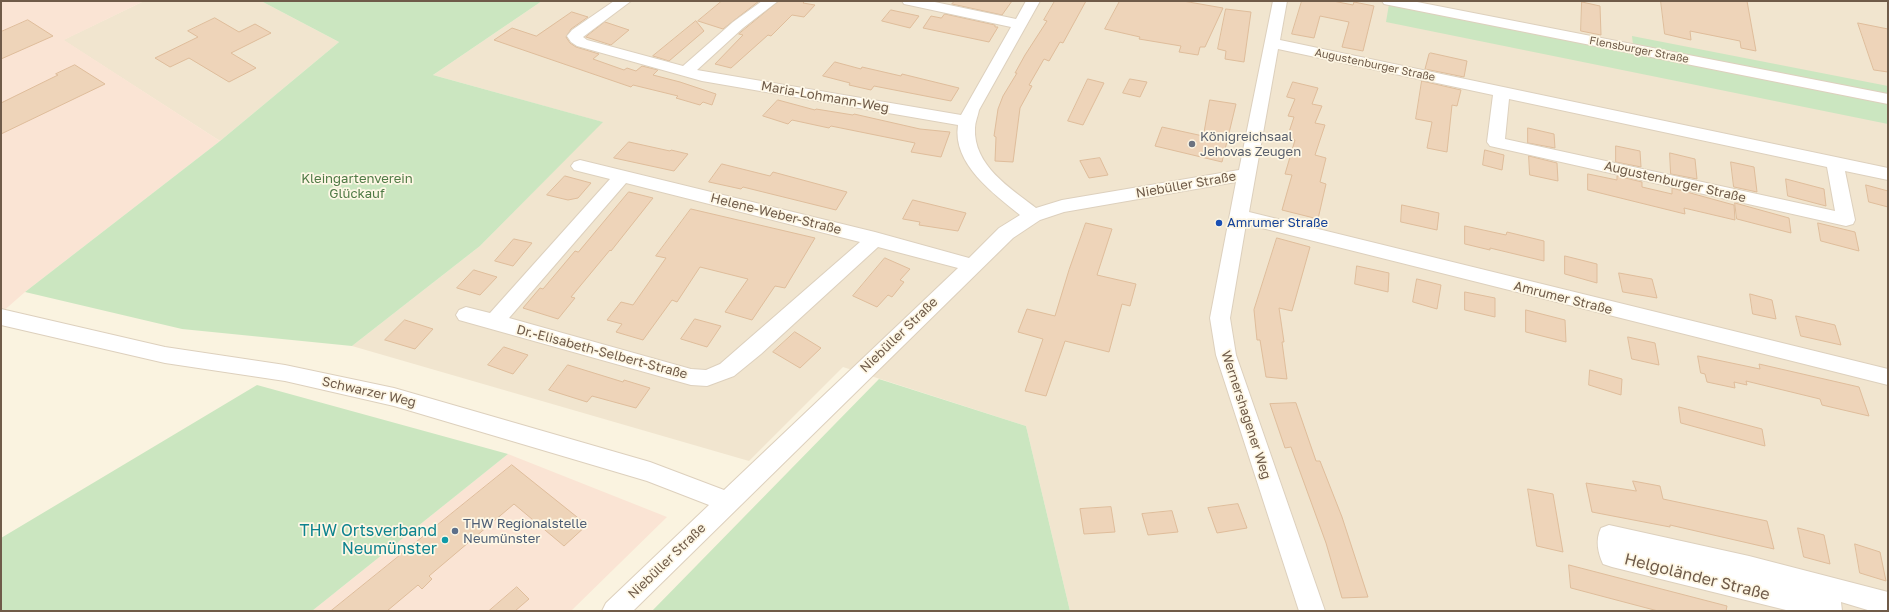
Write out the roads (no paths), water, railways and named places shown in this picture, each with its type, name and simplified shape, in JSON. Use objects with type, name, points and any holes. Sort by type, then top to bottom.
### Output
[{"type":"street","name":"Maria-Lohmann-Weg","points":[[624,1],[578,33],[575,36],[576,39],[582,43],[685,72],[966,121]]},
{"type":"street","points":[[685,72],[738,25],[771,1]]},
{"type":"street","points":[[909,1],[1020,24]]},
{"type":"street","points":[[1033,1],[966,121],[966,142],[982,172],[990,181],[1033,216]]},
{"type":"street","name":"Wernershagener Weg","points":[[1280,1],[1220,318],[1226,355],[1312,611]]},
{"type":"street","name":"Flensburger Straße","points":[[1390,1],[1888,99]]},
{"type":"street","name":"Augustenburger Straße","points":[[1271,43],[1888,174]]},
{"type":"street","name":"Augustenburger Straße","points":[[1502,92],[1496,142],[1846,220],[1835,162]]},
{"type":"street","name":"Helene-Weber-Straße","points":[[580,166],[682,190],[971,265]]},
{"type":"street","name":"Niebüller Straße","points":[[615,611],[971,265],[1006,233],[1033,216],[1062,206],[1246,175]]},
{"type":"street","name":"Dr.-Elisabeth-Selbert-Straße","points":[[494,322],[622,177]]},
{"type":"street","name":"Amrumer Straße","points":[[1239,216],[1888,377]]},
{"type":"street","name":"Dr.-Elisabeth-Selbert-Straße","points":[[466,315],[562,343],[691,377],[708,378],[727,370],[754,348],[875,239]]},
{"type":"street","name":"Schwarzer Weg","points":[[1,317],[164,355],[285,373],[394,397],[650,472],[728,502]]},
{"type":"street","name":"Helgoländer Straße","points":[[1826,586],[1830,609],[1612,556],[1609,536],[1681,551],[1826,586],[1888,604]]},
{"type":"place","name":"Königreichsaal Jehovas Zeugen","points":[[1192,144]]},
{"type":"place","name":"Amrumer Straße","points":[[1219,223]]},
{"type":"place","name":"THW Regionalstelle Neumünster","points":[[455,531]]},
{"type":"place","name":"THW Ortsverband Neumünster","points":[[445,540]]},
{"type":"park label","name":"Kleingartenverein Glückauf","points":[[357,186]]}]
